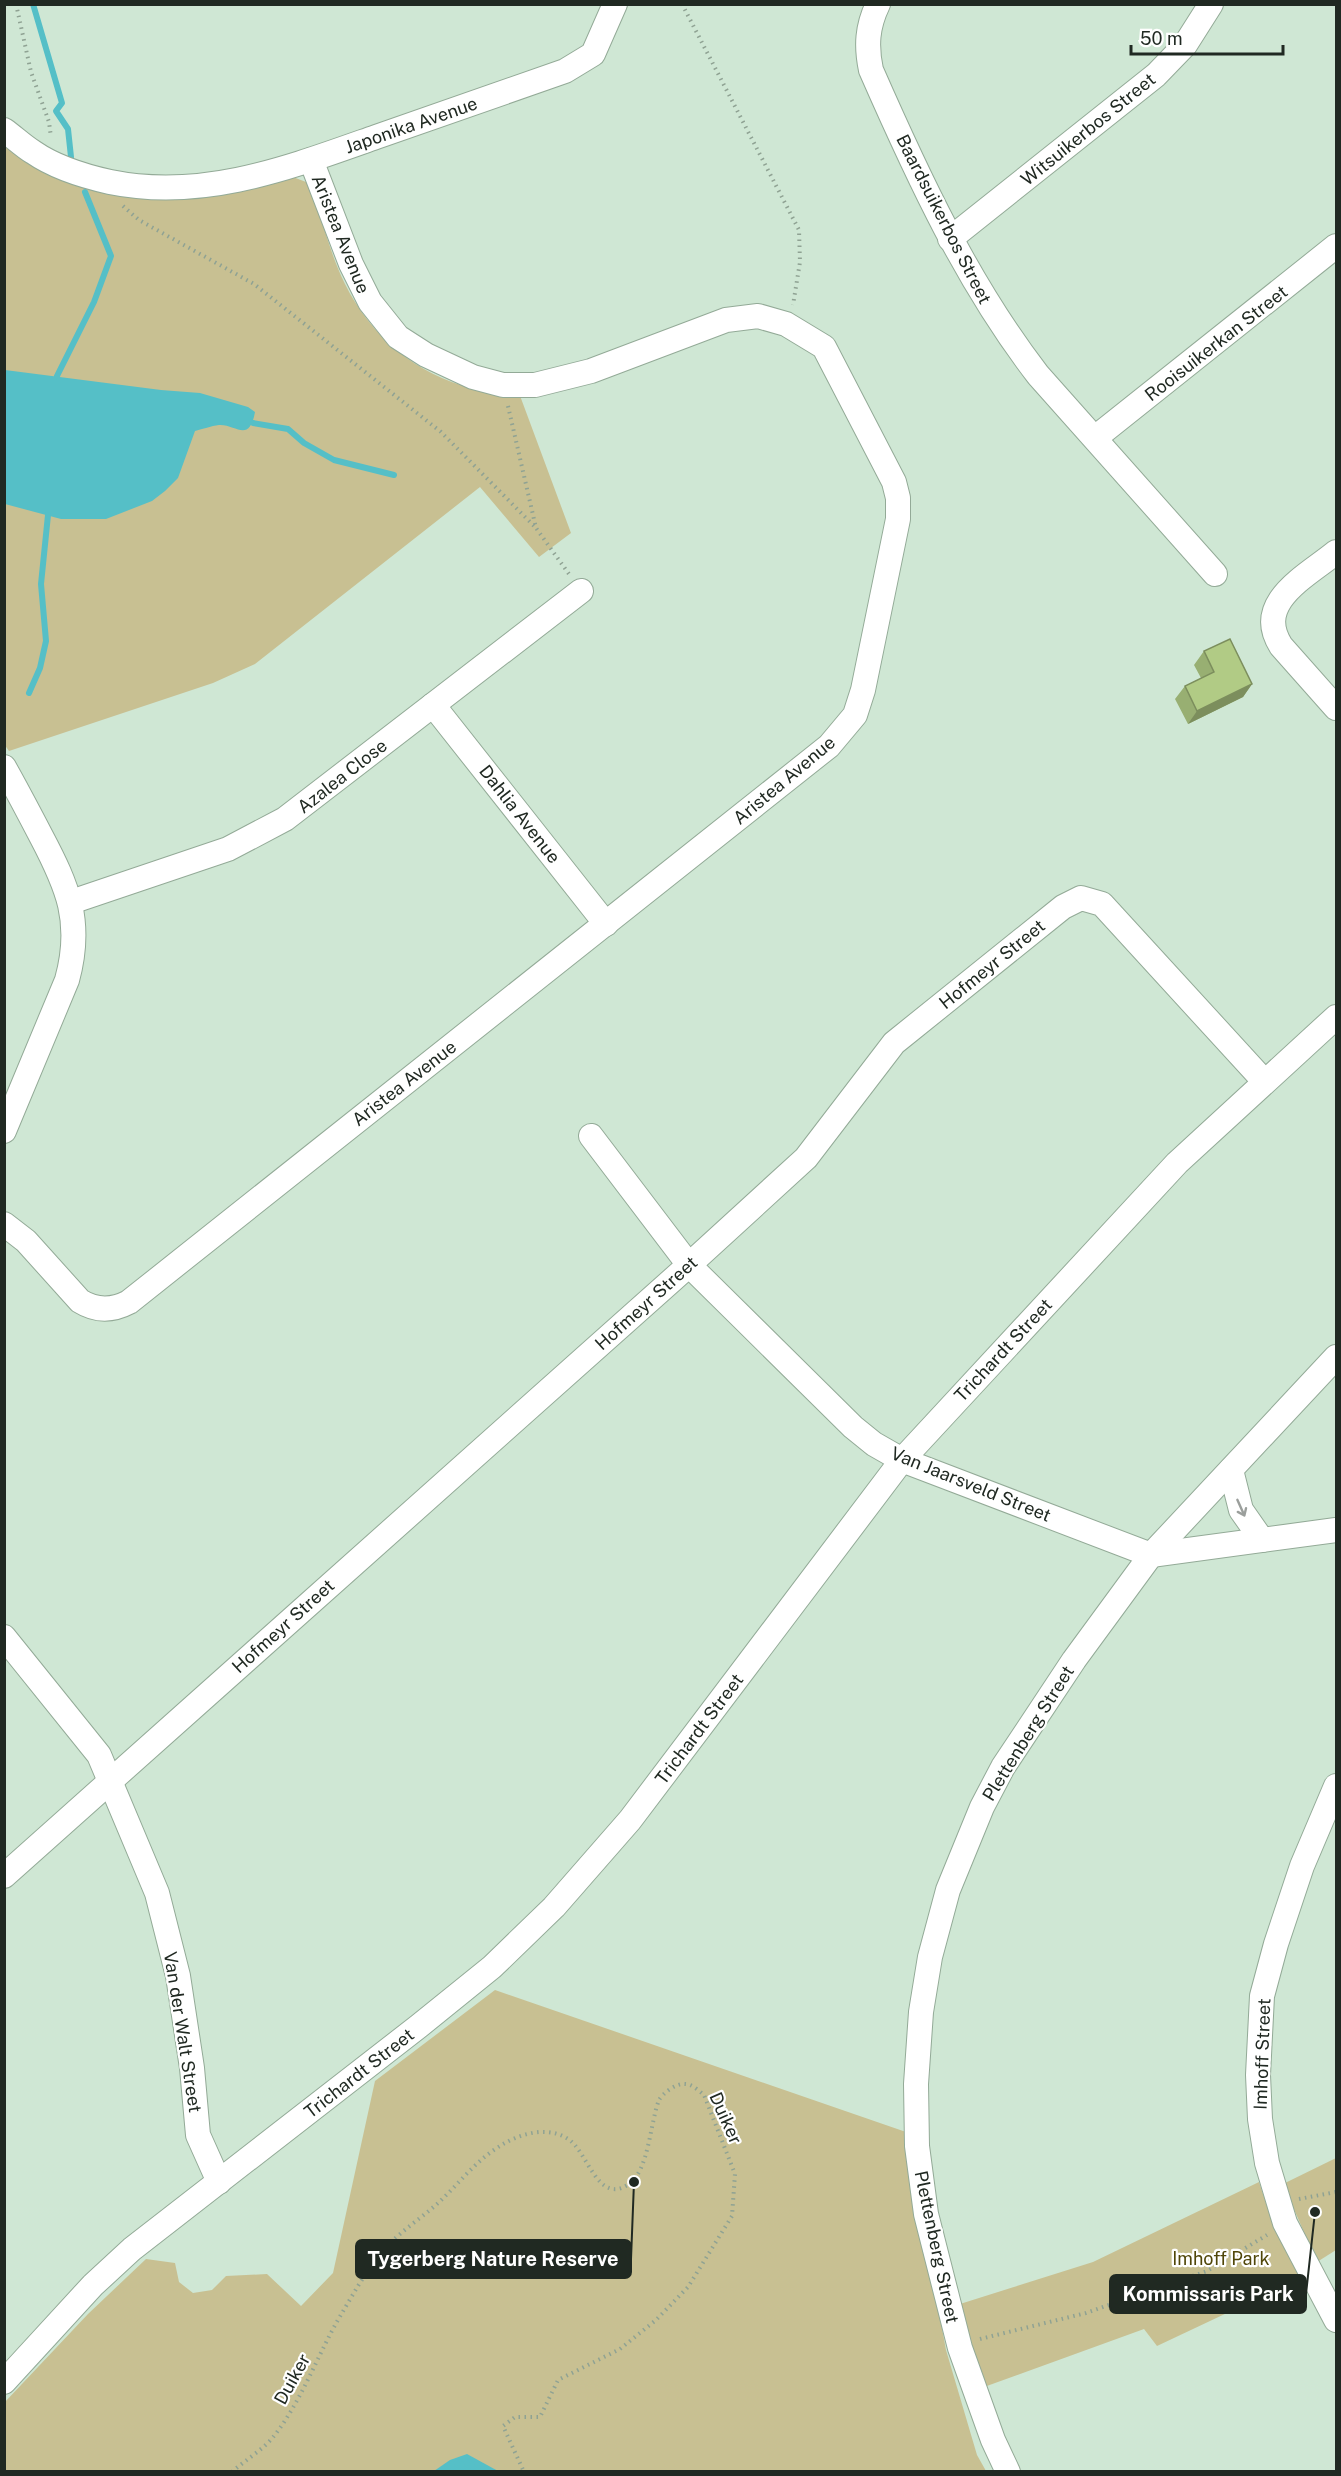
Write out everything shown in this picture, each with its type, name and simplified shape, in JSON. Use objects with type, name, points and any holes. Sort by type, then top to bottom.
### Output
[{"type":"street","name":"Japonika Avenue","points":[[4,130],[34,153],[54,164],[92,178],[146,187],[202,187],[257,177],[565,71],[593,54],[615,4]]},
{"type":"street","name":"Baardsuikerbos Street","points":[[878,4],[868,31],[868,55],[871,70],[950,239],[985,300],[1038,375],[1215,574]]},
{"type":"street","name":"Witsuikerbos Street","points":[[950,239],[1156,75],[1185,45],[1211,4]]},
{"type":"street","name":"Aristea Avenue","points":[[4,1224],[26,1241],[80,1301],[106,1309],[122,1305],[829,746],[855,715],[864,690],[898,519],[898,498],[894,482],[825,347],[794,326],[758,316],[726,320],[591,371],[536,385],[503,385],[473,377],[426,355],[398,338],[370,302],[351,264],[311,160]]},
{"type":"street","name":"Rooisuikerkan Street","points":[[1095,438],[1336,246]]},
{"type":"street","points":[[1336,552],[1286,592],[1279,599],[1272,616],[1275,637],[1281,646],[1336,708]]},
{"type":"street","name":"Azalea Close","points":[[71,902],[228,849],[285,819],[581,591]]},
{"type":"street","name":"Dahlia Avenue","points":[[434,705],[606,924]]},
{"type":"street","points":[[4,767],[59,870],[71,902],[74,947],[67,980],[4,1131]]},
{"type":"street","name":"Hofmeyr Street","points":[[4,1876],[806,1158],[894,1043],[1063,907],[1081,898],[1102,904],[1264,1081]]},
{"type":"street","name":"Trichardt Street","points":[[4,2382],[93,2285],[132,2249],[492,1967],[554,1906],[630,1820],[902,1460],[1177,1163],[1336,1017]]},
{"type":"street","name":"Van Jaarsveld Street","points":[[591,1136],[689,1265],[853,1427],[874,1444],[902,1460],[1151,1555],[1336,1530]]},
{"type":"street","name":"Plettenberg Street","points":[[1008,2472],[993,2440],[959,2345],[926,2214],[917,2146],[916,2084],[921,2012],[937,1930],[963,1848],[1003,1767],[1074,1660],[1151,1555],[1336,1357]]},
{"type":"street","points":[[1231,1470],[1241,1510],[1262,1540]]},
{"type":"street","name":"Van der Walt Street","points":[[4,1637],[99,1755],[112,1780],[157,1893],[178,1976],[192,2068],[198,2135],[219,2182]]},
{"type":"street","name":"Imhoff Street","points":[[1336,1786],[1302,1866],[1262,1995],[1258,2075],[1260,2119],[1267,2163],[1282,2213],[1336,2320]]},
{"type":"path","points":[[16,4],[31,72],[49,122],[54,164]]},
{"type":"path","points":[[682,4],[799,230],[801,245],[793,295],[794,326]]},
{"type":"path","points":[[92,178],[139,220],[254,284],[441,432],[536,528],[581,591]]},
{"type":"path","points":[[503,385],[536,528]]},
{"type":"path","name":"Duiker","points":[[232,2472],[273,2438],[304,2388],[341,2314],[387,2246],[438,2203],[465,2173],[523,2133],[557,2134],[569,2139],[579,2149],[595,2177],[604,2185],[616,2189],[627,2186],[638,2177],[660,2099],[669,2089],[685,2084],[695,2087],[704,2095],[735,2174],[732,2216],[688,2287],[656,2320],[620,2349],[558,2380],[540,2417],[515,2417],[503,2426],[524,2472]]},
{"type":"path","points":[[959,2345],[1086,2313],[1207,2271],[1282,2213],[1336,2192]]},
{"type":"green space","points":[[4,142],[67,180],[293,177],[306,182],[313,193],[331,251],[355,303],[397,351],[433,374],[452,382],[479,389],[519,393],[571,533],[539,557],[480,487],[255,664],[213,683],[9,751],[4,744]]},
{"type":"green space","points":[[495,1990],[906,2132],[946,2350],[977,2455],[986,2471],[5,2471],[4,2403],[88,2314],[146,2259],[175,2263],[179,2282],[193,2293],[212,2290],[226,2276],[267,2274],[301,2306],[333,2273],[375,2081]]},
{"type":"green space","points":[[1336,2158],[1336,2250],[1317,2262],[1283,2184]]},
{"type":"green space","name":"Imhoff Park","points":[[1259,2182],[1270,2215],[1301,2278],[1157,2346],[1144,2329],[984,2387],[960,2304],[1093,2262]]},
{"type":"water","points":[[5,370],[200,393],[248,407],[255,412],[252,422],[245,430],[219,425],[195,431],[178,478],[152,501],[106,519],[61,519],[5,504]]},
{"type":"water","points":[[467,2454],[498,2471],[434,2471],[450,2460]]},
{"type":"building","points":[[1230,639],[1252,684],[1197,711],[1185,686],[1214,672],[1204,651]]},
{"type":"waterway","points":[[33,4],[62,103],[56,111],[68,129],[71,157]]},
{"type":"waterway","points":[[57,376],[94,302],[111,256],[85,192]]},
{"type":"waterway","points":[[253,423],[288,429],[304,443],[334,460],[394,475]]},
{"type":"waterway","points":[[29,693],[40,668],[46,641],[41,584],[48,515]]},
{"type":"place","name":"Tygerberg Nature Reserve","points":[[634,2182]]},
{"type":"place","name":"Kommissaris Park","points":[[1315,2212]]}]
